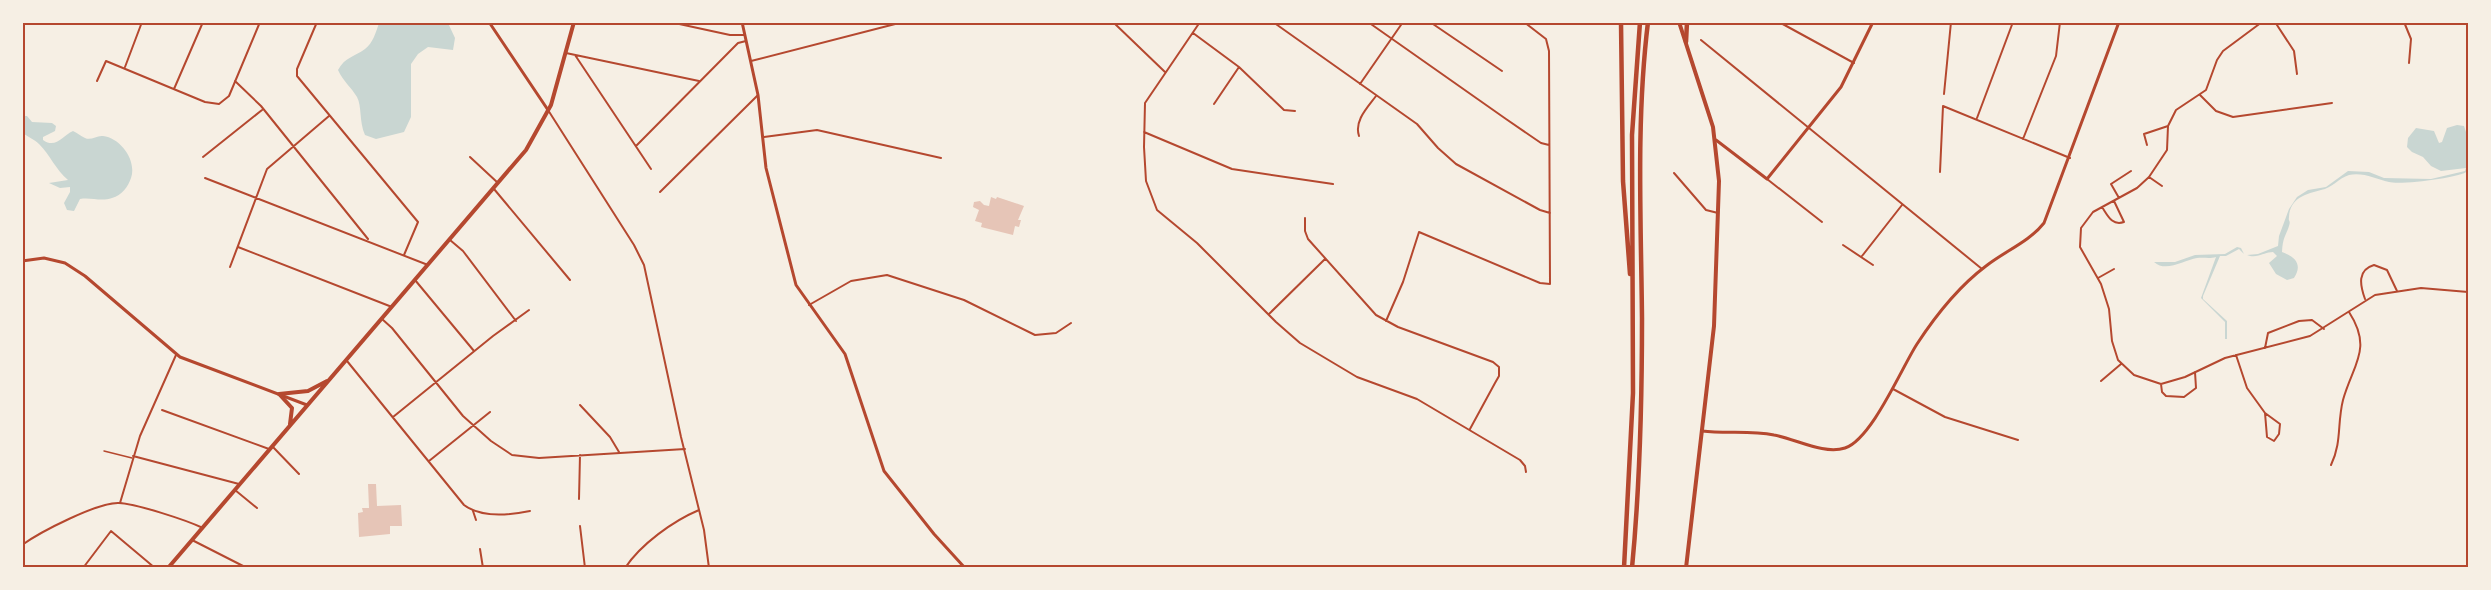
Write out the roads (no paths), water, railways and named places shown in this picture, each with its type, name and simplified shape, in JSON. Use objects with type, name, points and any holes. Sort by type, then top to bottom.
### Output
[{"type":"highway","points":[[1621,22],[1623,181],[1633,302]]},
{"type":"highway","points":[[1624,567],[1631,451],[1632,135],[1640,22]]},
{"type":"highway","points":[[1632,567],[1640,443],[1641,94],[1648,22]]},
{"type":"highway","points":[[1686,42],[1687,22]]},
{"type":"main road","points":[[168,567],[532,143],[548,111],[574,22]]},
{"type":"main road","points":[[1679,22],[1716,140],[1719,181],[1714,326],[1686,567]]},
{"type":"main road","points":[[279,394],[308,390],[331,378]]},
{"type":"main road","points":[[279,394],[292,408],[288,428]]},
{"type":"street","points":[[124,68],[142,22]]},
{"type":"street","points":[[174,89],[203,22]]},
{"type":"street","points":[[98,81],[106,61],[205,102],[219,104],[229,96],[260,22]]},
{"type":"street","points":[[317,22],[297,72],[329,116],[418,222],[404,255]]},
{"type":"street","points":[[489,22],[634,245],[644,265],[699,510],[708,567]]},
{"type":"street","points":[[670,22],[738,36],[745,35]]},
{"type":"street","points":[[742,22],[758,95],[766,168],[800,293],[845,354],[884,471],[934,534],[965,567]]},
{"type":"street","points":[[751,61],[903,22]]},
{"type":"street","points":[[1113,22],[1165,72]]},
{"type":"street","points":[[1200,22],[1147,97],[1144,132],[1146,182],[1157,210],[1197,243],[1290,335],[1363,380],[1417,399],[1520,460],[1525,465],[1526,472]]},
{"type":"street","points":[[1273,22],[1417,124],[1456,164],[1540,210],[1550,213]]},
{"type":"street","points":[[1368,22],[1506,119],[1550,145]]},
{"type":"street","points":[[1360,84],[1402,22]]},
{"type":"street","points":[[1430,22],[1502,71]]},
{"type":"street","points":[[1386,321],[1403,282],[1419,232],[1540,283],[1550,284],[1548,43],[1524,22]]},
{"type":"street","points":[[1779,22],[1854,63]]},
{"type":"street","points":[[1767,179],[1841,87],[1873,22]]},
{"type":"street","points":[[1944,94],[1951,22]]},
{"type":"street","points":[[1977,119],[2013,22]]},
{"type":"street","points":[[2023,139],[2056,56],[2060,22]]},
{"type":"street","points":[[1702,431],[1767,433],[1830,449],[1845,448],[1868,426],[1893,389],[1914,348],[1934,320],[1982,269],[2026,240],[2044,223],[2119,22]]},
{"type":"street","points":[[2262,22],[2223,51],[2217,60],[2209,84],[2200,95],[2176,111],[2168,126],[2167,150],[2149,177],[2137,188],[2102,207],[2085,220],[2081,228],[2079,243],[2082,253],[2098,278],[2109,309],[2114,349],[2121,364],[2141,379],[2162,384],[2236,355],[2298,341],[2324,329],[2365,299],[2375,295],[2432,288],[2469,292]]},
{"type":"street","points":[[2275,22],[2294,51],[2297,74]]},
{"type":"street","points":[[2404,22],[2411,39],[2409,63]]},
{"type":"street","points":[[1193,33],[1239,67],[1284,110],[1295,111]]},
{"type":"street","points":[[1701,40],[1982,269]]},
{"type":"street","points":[[636,146],[738,43],[746,41]]},
{"type":"street","points":[[566,53],[700,81]]},
{"type":"street","points":[[575,55],[651,169]]},
{"type":"street","points":[[1214,104],[1239,67]]},
{"type":"street","points":[[235,81],[293,147],[369,241]]},
{"type":"street","points":[[660,192],[758,95]]},
{"type":"street","points":[[2200,95],[2216,111],[2233,117],[2332,103]]},
{"type":"street","points":[[1359,136],[1358,122],[1376,96]]},
{"type":"street","points":[[1940,172],[1943,106],[2070,158]]},
{"type":"street","points":[[203,157],[262,110]]},
{"type":"street","points":[[230,267],[267,169],[329,116]]},
{"type":"street","points":[[2147,145],[2144,134],[2168,126]]},
{"type":"street","points":[[764,137],[823,130],[941,158]]},
{"type":"street","points":[[1144,132],[1232,169],[1333,184]]},
{"type":"street","points":[[1716,140],[1822,222]]},
{"type":"street","points":[[470,157],[498,183]]},
{"type":"street","points":[[2119,198],[2111,184],[2131,171]]},
{"type":"street","points":[[1674,173],[1706,210],[1718,213]]},
{"type":"street","points":[[2149,177],[2162,186]]},
{"type":"street","points":[[205,178],[428,265]]},
{"type":"street","points":[[494,189],[570,280]]},
{"type":"street","points":[[2102,207],[2111,221],[2119,224],[2124,222],[2114,201]]},
{"type":"street","points":[[1862,256],[1902,205]]},
{"type":"street","points":[[1305,218],[1305,231],[1308,239],[1368,308],[1386,321],[1493,362],[1499,367],[1499,376],[1470,430]]},
{"type":"street","points":[[450,240],[463,251],[516,321]]},
{"type":"street","points":[[1843,245],[1873,265]]},
{"type":"street","points":[[238,247],[392,307]]},
{"type":"street","points":[[22,261],[44,258],[71,267],[176,354],[200,366],[307,405]]},
{"type":"street","points":[[1269,314],[1325,259]]},
{"type":"street","points":[[2365,299],[2362,274],[2365,269],[2374,265],[2387,270],[2397,291]]},
{"type":"street","points":[[2098,278],[2114,269]]},
{"type":"street","points":[[809,305],[851,281],[878,275],[893,276],[976,305],[1035,335],[1056,333],[1071,323]]},
{"type":"street","points":[[415,280],[474,351]]},
{"type":"street","points":[[393,417],[529,310]]},
{"type":"street","points":[[2331,465],[2338,450],[2343,400],[2361,353],[2360,335],[2349,312]]},
{"type":"street","points":[[382,319],[472,425],[498,447],[512,454],[539,458],[685,449]]},
{"type":"street","points":[[2265,348],[2268,333],[2299,321],[2312,320],[2324,329]]},
{"type":"street","points":[[120,503],[133,457],[164,378],[176,354]]},
{"type":"street","points":[[2236,355],[2247,388],[2265,413],[2280,424],[2279,434],[2274,441],[2267,437],[2265,413]]},
{"type":"street","points":[[347,360],[455,496],[473,511],[483,514],[530,511]]},
{"type":"street","points":[[2101,381],[2121,364]]},
{"type":"street","points":[[2162,384],[2162,392],[2166,396],[2184,397],[2196,388],[2195,372]]},
{"type":"street","points":[[1893,389],[1940,415],[2018,440]]},
{"type":"street","points":[[580,405],[620,452]]},
{"type":"street","points":[[162,410],[271,447],[299,474]]},
{"type":"street","points":[[428,461],[490,412]]},
{"type":"street","points":[[579,499],[580,455]]},
{"type":"street","points":[[133,457],[239,484]]},
{"type":"street","points":[[235,490],[256,508]]},
{"type":"street","points":[[22,545],[46,530],[74,517],[120,503],[174,517],[203,528]]},
{"type":"street","points":[[625,567],[638,549],[679,520],[699,510]]},
{"type":"street","points":[[473,511],[476,520]]},
{"type":"street","points":[[580,526],[585,567]]},
{"type":"street","points":[[83,567],[111,531],[155,567]]},
{"type":"street","points":[[192,540],[247,567]]},
{"type":"street","points":[[480,549],[483,567]]},
{"type":"lane","points":[[104,451],[133,457]]}]
